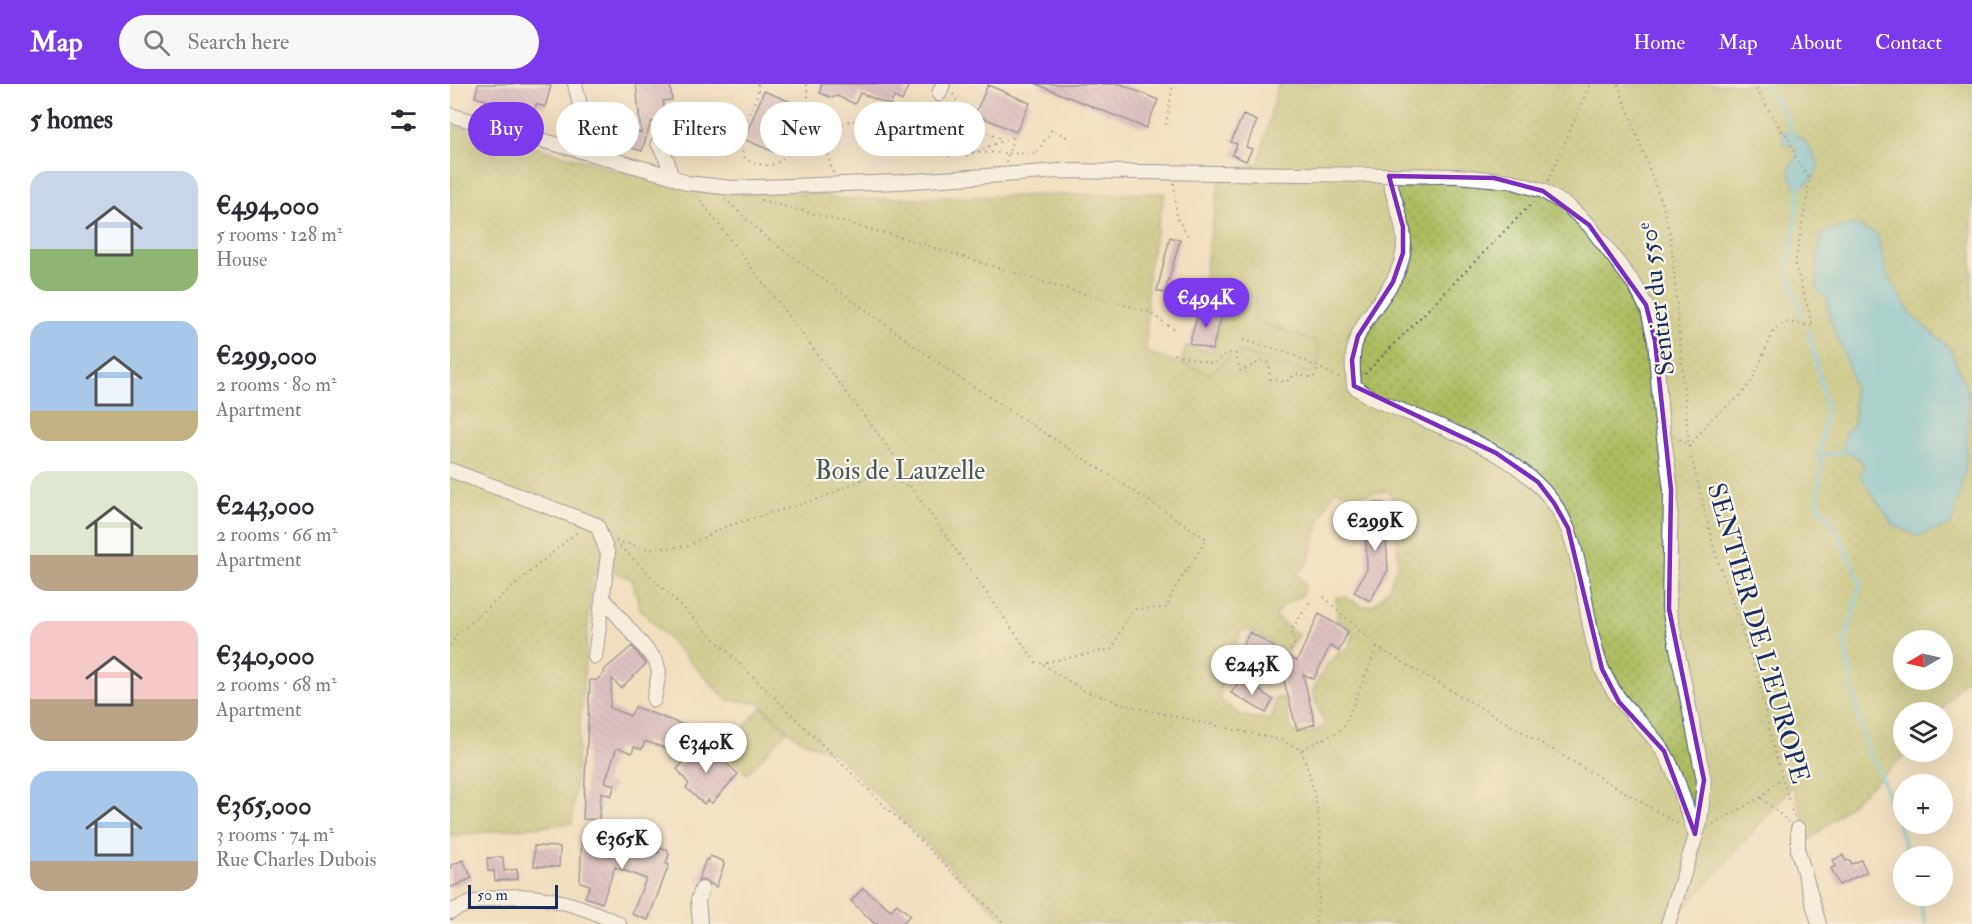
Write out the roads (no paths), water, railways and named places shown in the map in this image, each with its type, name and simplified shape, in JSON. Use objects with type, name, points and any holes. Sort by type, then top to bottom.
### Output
[{"type":"street","points":[[575,84],[579,102]]},
{"type":"street","points":[[450,115],[556,144]]},
{"type":"street","points":[[599,156],[671,176],[687,183],[712,187],[844,185],[1003,173],[1174,171],[1494,178],[1544,191],[1574,210],[1589,225],[1635,285],[1648,309],[1653,326],[1671,490],[1669,609],[1704,780],[1701,817],[1684,879],[1668,924]]},
{"type":"street","points":[[665,156],[671,176]]},
{"type":"street","points":[[1389,176],[1402,220],[1403,253],[1393,282],[1358,336],[1352,360],[1354,386],[1371,398],[1496,453],[1538,482],[1554,502],[1568,528],[1602,669],[1619,702],[1664,751],[1695,834]]},
{"type":"street","points":[[450,470],[597,525],[608,554],[603,598],[597,623],[595,657]]},
{"type":"street","points":[[603,598],[656,661],[659,672],[654,700]]},
{"type":"street","points":[[1798,829],[1798,850],[1819,924]]},
{"type":"street","points":[[700,924],[698,900],[702,889]]},
{"type":"street","points":[[450,912],[482,899],[525,897],[569,903],[619,924]]},
{"type":"water","points":[[1782,131],[1796,134],[1801,138],[1809,146],[1819,164],[1814,177],[1801,188],[1795,187],[1789,170],[1798,155],[1795,145],[1784,144]]},
{"type":"water","points":[[1851,224],[1877,234],[1888,276],[1913,317],[1950,348],[1969,395],[1965,471],[1951,525],[1918,536],[1893,525],[1860,476],[1864,465],[1854,455],[1842,452],[1846,431],[1854,425],[1853,384],[1830,319],[1827,298],[1817,290],[1817,259],[1822,233]]},
{"type":"waterway","points":[[1763,84],[1779,104],[1793,135]]},
{"type":"waterway","points":[[1801,184],[1788,269],[1802,316]]},
{"type":"waterway","points":[[1809,332],[1826,405],[1823,436],[1818,456],[1821,463],[1818,504],[1835,527],[1861,583],[1845,642],[1853,694],[1867,750],[1878,767],[1906,846]]},
{"type":"waterway","points":[[1818,456],[1842,452]]},
{"type":"waterway","points":[[1922,906],[1926,924]]},
{"type":"park label","name":"Bois de Lauzelle","points":[[900,470]]}]
